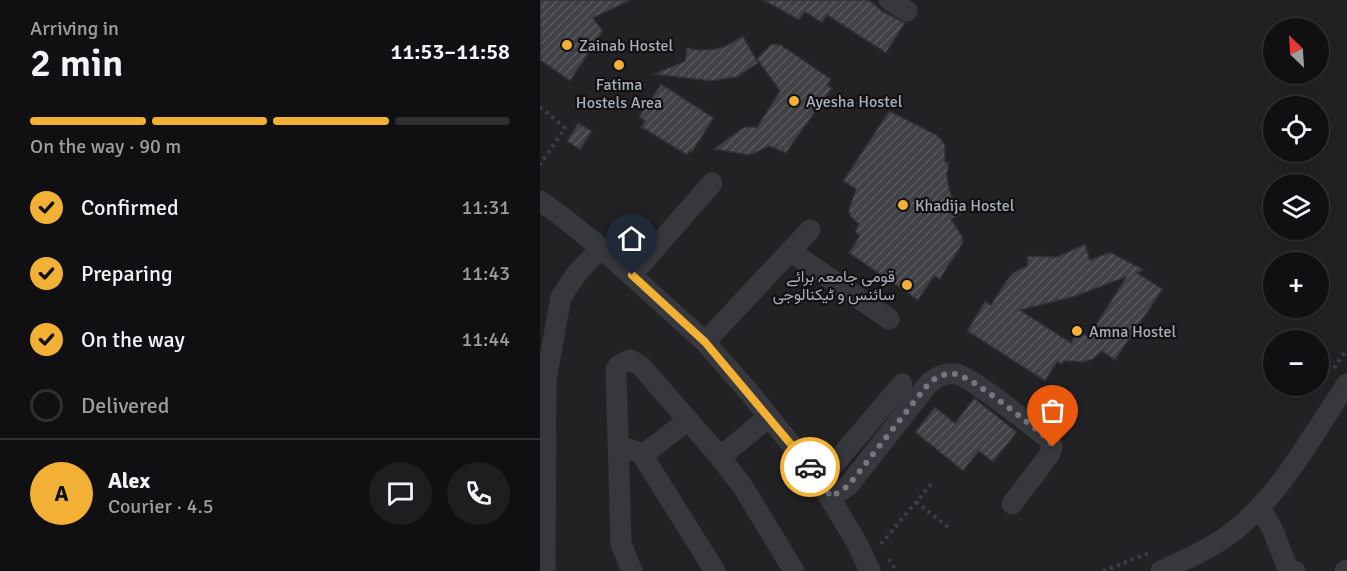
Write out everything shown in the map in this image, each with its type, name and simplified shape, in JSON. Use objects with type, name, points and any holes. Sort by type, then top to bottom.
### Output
[{"type":"street","points":[[632,275],[712,183]]},
{"type":"street","points":[[540,201],[601,248],[705,342],[816,475],[831,497],[870,571]]},
{"type":"street","points":[[705,342],[810,230]]},
{"type":"street","points":[[545,571],[546,380],[561,297],[577,273],[601,248]]},
{"type":"street","points":[[790,251],[889,319]]},
{"type":"street","points":[[632,571],[621,544],[616,370],[624,362],[630,360],[641,366],[720,457],[743,487],[794,571]]},
{"type":"street","points":[[831,497],[848,486],[929,383],[938,376],[957,374],[966,377],[1049,440],[1053,447],[1012,504]]},
{"type":"street","points":[[1158,561],[1201,553],[1234,530],[1259,507],[1286,478],[1340,376]]},
{"type":"street","points":[[816,475],[835,464],[902,384]]},
{"type":"street","points":[[720,457],[769,417]]},
{"type":"street","points":[[618,447],[641,453],[654,448],[687,421]]},
{"type":"street","points":[[641,453],[715,571]]},
{"type":"street","points":[[1259,507],[1272,528],[1290,570]]},
{"type":"path","points":[[540,107],[565,128],[540,165]]},
{"type":"path","points":[[1340,376],[1347,349]]},
{"type":"path","points":[[881,544],[931,484]]},
{"type":"path","points":[[916,502],[948,527]]},
{"type":"path","points":[[1103,571],[1158,561]]},
{"type":"shaded area","name":"قومی جامعہ برائے سائنس و ٹیکنالوجی","points":[[540,0],[1347,0],[1347,571],[540,571]]},
{"type":"building","name":"Zainab Hostel","points":[[540,0],[631,0],[593,18],[603,31],[570,81],[540,60]]},
{"type":"building","points":[[763,0],[869,0],[882,11],[905,23],[886,53],[827,15],[822,23],[805,12],[799,20]]},
{"type":"building","points":[[743,36],[758,63],[737,77],[711,81],[654,74],[685,61],[687,48],[715,49],[728,45]]},
{"type":"building","points":[[770,45],[781,45],[831,79],[827,85],[832,88],[786,153],[769,146],[747,155],[714,149],[744,127],[757,127],[780,91],[757,59]]},
{"type":"building","points":[[661,84],[714,118],[692,152],[690,151],[687,155],[641,127],[645,121],[639,117]]},
{"type":"building","name":"Khadija Hostel","points":[[889,111],[937,135],[945,144],[945,162],[949,162],[947,175],[949,189],[960,215],[951,219],[962,236],[963,243],[940,279],[934,276],[918,300],[849,253],[860,235],[855,232],[859,224],[850,216],[849,209],[856,189],[843,181]]},
{"type":"building","points":[[578,123],[592,131],[580,150],[567,141]]},
{"type":"building","points":[[1085,244],[1090,260],[1110,252],[1144,270],[1137,273],[1163,289],[1115,360],[1102,351],[1093,359],[1084,362],[1064,361],[1062,364],[1057,362],[1045,381],[967,331],[985,301],[991,305],[1014,272],[1027,266],[1028,256],[1057,257]],"holes":[[[1126,277],[1089,336],[1077,331],[1071,343],[1020,310],[1076,296]]]},
{"type":"building","points":[[974,398],[1017,432],[993,462],[979,451],[963,471],[915,432],[935,407],[955,423]]},
{"type":"way so far","points":[[810,467],[831,497],[848,486],[929,383],[938,376],[947,374],[966,377],[1049,440],[1053,447]]},
{"type":"place","name":"Zainab Hostel","points":[[567,45]]},
{"type":"place","name":"Fatima Hostels Area","points":[[619,65]]},
{"type":"place","name":"Ayesha Hostel","points":[[794,101]]},
{"type":"place","name":"Khadija Hostel","points":[[903,205]]},
{"type":"place","name":"قومی جامعہ برائے سائنس و ٹیکنالوجی","points":[[907,285]]},
{"type":"place","name":"Amna Hostel","points":[[1077,331]]},
{"type":"route","points":[[632,275],[705,342],[810,467]]}]
